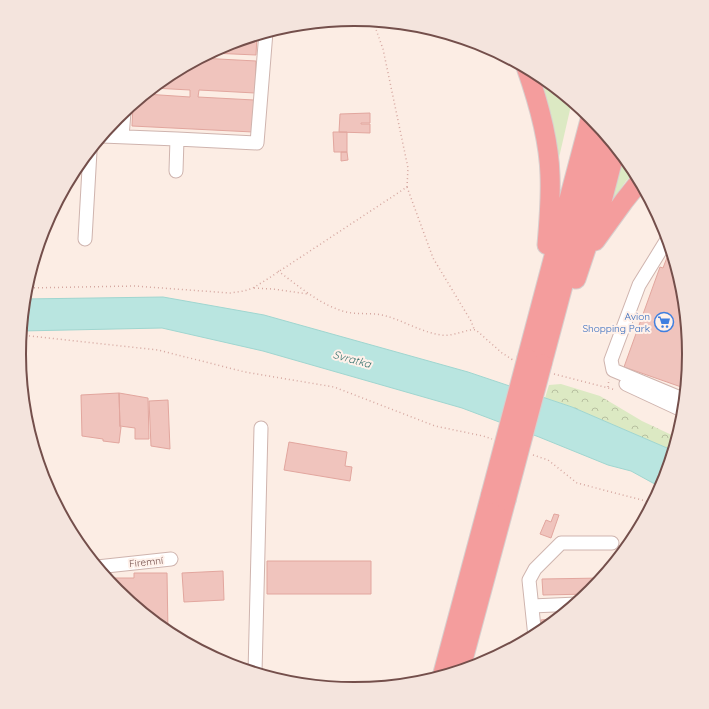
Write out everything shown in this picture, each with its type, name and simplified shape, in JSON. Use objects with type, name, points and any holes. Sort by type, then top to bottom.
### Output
[{"type":"highway","points":[[529,76],[536,94],[542,120],[550,173],[549,223],[534,364]]},
{"type":"highway","points":[[540,308],[589,124]]},
{"type":"highway","points":[[461,666],[499,497],[534,364],[602,139]]},
{"type":"highway","points":[[534,364],[562,320],[586,253],[614,154]]},
{"type":"highway","points":[[586,253],[636,186]]},
{"type":"highway","points":[[444,671],[499,497]]},
{"type":"lane","points":[[110,136],[257,143],[266,38]]},
{"type":"lane","points":[[122,136],[123,121]]},
{"type":"lane","points":[[176,171],[177,139]]},
{"type":"lane","points":[[85,238],[89,161]]},
{"type":"lane","points":[[664,244],[639,285],[611,360],[613,370],[619,381],[678,408]]},
{"type":"lane","points":[[613,370],[680,398]]},
{"type":"lane","points":[[255,668],[260,428]]},
{"type":"lane","points":[[534,630],[530,580],[535,569],[561,543],[612,543]]},
{"type":"lane","name":"Firemní","points":[[104,566],[172,559]]},
{"type":"lane","points":[[532,606],[567,604]]},
{"type":"path","points":[[374,27],[383,49],[408,168],[407,187],[432,258],[471,321],[474,329],[480,332],[502,352],[534,364],[619,390]]},
{"type":"path","points":[[253,288],[407,187]]},
{"type":"path","points":[[278,272],[308,294],[324,303],[345,311],[384,316],[439,335],[453,336],[474,329]]},
{"type":"path","points":[[33,288],[134,286],[230,293],[253,288],[308,294]]},
{"type":"path","points":[[27,336],[158,350],[246,372],[334,387],[404,413],[434,426],[483,436],[498,442]]},
{"type":"path","points":[[527,452],[548,460],[577,482],[648,501]]},
{"type":"green space","points":[[537,81],[570,108],[558,162]]},
{"type":"green space","points":[[617,158],[631,176],[601,218]]},
{"type":"green space","points":[[561,384],[600,396],[642,421],[673,436],[669,449],[572,407],[545,398],[549,385]]},
{"type":"water","name":"Svratka","points":[[163,297],[264,315],[468,372],[572,407],[669,449],[656,485],[631,471],[608,465],[462,408],[263,351],[162,328],[27,331],[31,299]]},
{"type":"building","points":[[257,41],[256,55],[223,54]]},
{"type":"building","points":[[212,59],[256,61],[255,93],[199,90],[198,97],[254,100],[253,132],[132,126],[133,113],[154,95],[190,97],[190,90],[162,88],[190,70]]},
{"type":"building","points":[[370,113],[370,123],[361,124],[370,124],[370,133],[339,132],[340,114]]},
{"type":"building","points":[[333,132],[347,132],[347,152],[334,152]]},
{"type":"building","points":[[341,152],[347,152],[348,160],[341,161]]},
{"type":"building","name":"Avion Shopping Park","points":[[668,255],[677,290],[680,312],[683,354],[681,387],[624,367],[660,267],[663,268]]},
{"type":"building","points":[[119,393],[121,427],[119,443],[82,436],[81,395]]},
{"type":"building","points":[[119,393],[148,398],[149,439],[135,439],[135,428],[120,426]]},
{"type":"building","points":[[168,400],[170,449],[151,446],[149,401]]},
{"type":"building","points":[[289,442],[347,452],[345,466],[352,467],[350,481],[284,470]]},
{"type":"building","points":[[554,514],[559,515],[551,538],[540,534],[546,520],[551,522]]},
{"type":"building","points":[[267,561],[371,561],[371,594],[267,594]]},
{"type":"building","points":[[223,571],[224,600],[184,602],[182,573]]},
{"type":"building","points":[[134,573],[167,573],[168,625],[138,601],[114,578],[134,578]]},
{"type":"building","points":[[595,578],[579,594],[543,595],[542,579]]},
{"type":"building","points":[[549,619],[541,625],[541,620]]},
{"type":"place","name":"Avion Shopping Park","points":[[664,322]]}]
